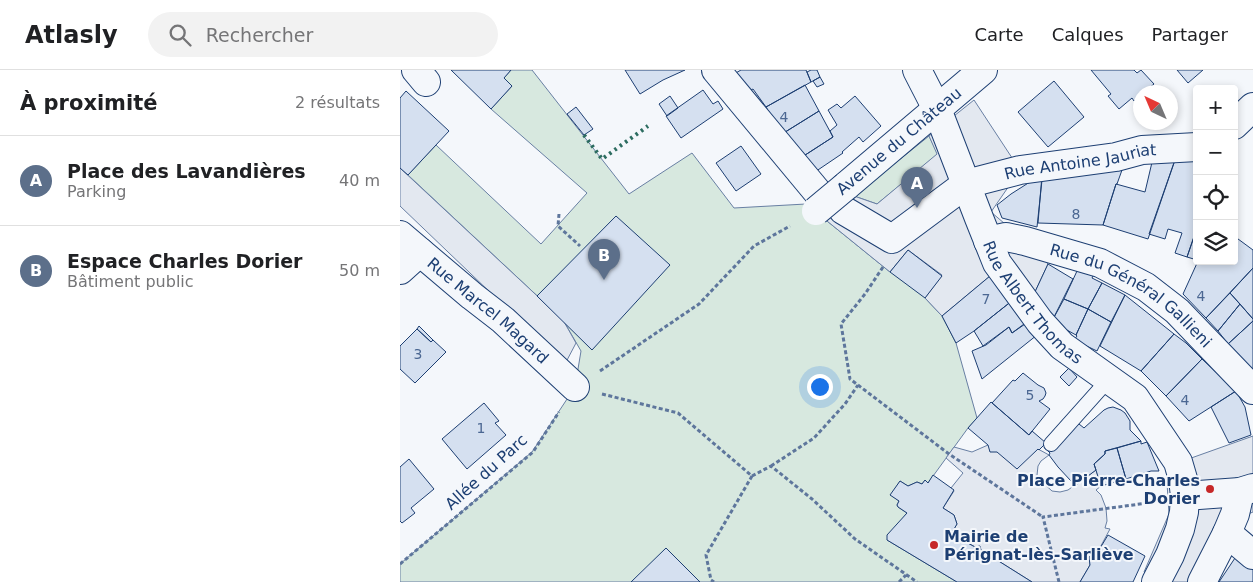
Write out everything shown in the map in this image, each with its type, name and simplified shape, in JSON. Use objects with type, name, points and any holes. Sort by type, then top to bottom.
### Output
[{"type":"street","points":[[716,70],[817,203]]},
{"type":"street","name":"Rue Albert Thomas","points":[[917,70],[937,109],[997,263],[1040,322],[1062,346],[1136,398],[1178,462],[1185,496]]},
{"type":"street","name":"Avenue du Château","points":[[817,203],[844,198],[937,109],[983,70]]},
{"type":"street","points":[[1238,121],[1253,108]]},
{"type":"street","name":"Rue Antoine Jauriat","points":[[966,184],[1020,170],[1116,157],[1142,150],[1193,147]]},
{"type":"street","points":[[844,198],[892,238],[966,184]]},
{"type":"street","name":"Rue du Général Gallieni","points":[[988,241],[1006,237],[1025,241],[1100,263],[1146,287],[1177,311],[1253,390]]},
{"type":"street","points":[[400,270],[410,243]]},
{"type":"street","name":"Rue Marcel Magard","points":[[410,243],[503,320],[575,387]]},
{"type":"street","points":[[1156,581],[1170,556],[1180,529],[1185,496],[1247,490]]},
{"type":"street","points":[[1202,582],[1247,490]]},
{"type":"street","points":[[1227,533],[1253,555]]},
{"type":"lane","points":[[1051,444],[1109,379]]},
{"type":"path","points":[[575,387],[699,304],[754,246],[817,203]]},
{"type":"path","points":[[559,214],[558,226],[580,246]]},
{"type":"path","points":[[884,267],[841,324],[850,379],[949,454],[1043,517],[1137,505]]},
{"type":"path","points":[[714,582],[711,580],[706,556],[752,476],[814,438],[845,404],[858,385]]},
{"type":"path","points":[[575,387],[678,413],[752,476]]},
{"type":"path","name":"Allée du Parc","points":[[400,564],[532,452],[575,387]]},
{"type":"path","points":[[771,466],[812,499],[855,539],[917,582]]},
{"type":"path","points":[[1043,517],[1060,582]]},
{"type":"path","points":[[899,582],[906,575]]},
{"type":"shaded area","points":[[511,70],[532,70],[629,194],[692,153],[734,208],[806,204],[890,272],[908,250],[942,276],[926,299],[942,316],[956,343],[977,418],[928,483],[925,480],[922,484],[917,482],[908,486],[900,481],[891,495],[899,501],[898,507],[907,513],[887,540],[957,582],[400,582],[400,564],[532,452],[575,387],[581,351],[563,320],[408,175],[436,145],[541,244],[587,193],[491,109],[512,86],[504,78]]},
{"type":"shaded area","points":[[974,100],[1020,170],[991,212],[1048,264],[1034,294],[990,276],[942,316],[925,298],[942,275],[908,250],[890,272],[827,221],[854,196],[877,204],[937,154],[929,136]]},
{"type":"shaded area","points":[[929,136],[938,154],[877,204],[854,196]]},
{"type":"shaded area","points":[[400,168],[563,320],[576,343],[565,364],[400,206]]},
{"type":"shaded area","name":"Place Pierre-Charles Dorier","points":[[1253,436],[1253,512],[1248,514],[1211,582],[1158,582],[1144,572],[1169,514],[1166,467]]},
{"type":"shaded area","points":[[988,445],[1038,449],[1049,455],[1038,466],[1037,475],[1052,491],[1068,490],[1096,470],[1101,486],[1096,490],[1101,495],[1106,508],[1107,521],[1105,528],[1110,529],[1096,555],[1089,557],[1090,565],[1080,582],[1032,582],[981,550],[951,534],[957,524],[954,515],[943,508],[954,491],[951,488],[963,473],[946,458],[954,447],[972,452]]},
{"type":"building","points":[[451,70],[511,70],[504,78],[512,86],[491,109]]},
{"type":"building","points":[[625,70],[685,70],[663,80],[640,94]]},
{"type":"building","points":[[741,70],[806,70],[811,82],[766,107],[753,89],[749,91],[734,74]]},
{"type":"building","points":[[817,70],[820,77],[811,82],[807,72]]},
{"type":"building","points":[[1091,70],[1134,70],[1137,73],[1141,70],[1154,84],[1133,85],[1133,100],[1132,98],[1119,109],[1108,96],[1111,94]]},
{"type":"building","points":[[1177,70],[1203,70],[1188,83]]},
{"type":"building","points":[[820,77],[824,84],[817,87],[813,81]]},
{"type":"building","points":[[1054,81],[1084,117],[1048,147],[1018,112]]},
{"type":"building","points":[[805,85],[819,111],[782,134],[766,107]]},
{"type":"building","points":[[703,90],[713,104],[718,101],[723,109],[681,138],[666,116]]},
{"type":"building","points":[[406,91],[449,131],[408,175],[400,168],[400,98]]},
{"type":"building","points":[[670,96],[678,108],[667,116],[659,104]]},
{"type":"building","points":[[855,96],[881,126],[863,142],[859,137],[843,153],[809,176],[799,159],[833,137],[830,131],[837,125],[828,110],[837,104],[841,108]]},
{"type":"building","points":[[576,107],[593,129],[584,135],[567,114]]},
{"type":"building","points":[[819,111],[833,137],[799,159],[782,134]]},
{"type":"building","points":[[741,146],[761,174],[736,191],[716,163]]},
{"type":"building","points":[[1176,157],[1148,239],[1103,225],[1116,184],[1145,192],[1153,158]]},
{"type":"building","points":[[1176,157],[1193,158],[1193,240],[1187,257],[1175,253],[1182,233],[1168,229],[1165,239],[1149,234]]},
{"type":"building","points":[[1122,170],[1103,225],[1038,223],[1042,175]]},
{"type":"building","points":[[1033,180],[1042,180],[1037,227],[1002,218],[997,205]]},
{"type":"building","points":[[616,216],[670,265],[592,350],[537,296]]},
{"type":"building","points":[[1238,239],[1253,250],[1253,268],[1206,318],[1183,294],[1196,265],[1238,265]]},
{"type":"building","points":[[1193,240],[1193,259],[1187,257]]},
{"type":"building","points":[[908,250],[942,276],[925,298],[890,272]]},
{"type":"building","points":[[1048,264],[1073,279],[1052,321],[1034,294]]},
{"type":"building","points":[[1080,268],[1094,274],[1092,278],[1102,283],[1088,309],[1064,299]]},
{"type":"building","points":[[1253,268],[1253,319],[1230,293]]},
{"type":"building","points":[[990,276],[1013,300],[956,343],[942,316]]},
{"type":"building","points":[[1102,283],[1125,295],[1111,322],[1088,309]]},
{"type":"building","points":[[1230,293],[1240,304],[1218,331],[1206,318]]},
{"type":"building","points":[[1125,295],[1174,334],[1141,371],[1100,346]]},
{"type":"building","points":[[1064,299],[1088,309],[1076,335],[1052,321]]},
{"type":"building","points":[[1013,300],[1028,321],[1012,333],[1009,327],[983,346],[974,331]]},
{"type":"building","points":[[1240,304],[1253,321],[1228,344],[1218,331]]},
{"type":"building","points":[[1088,309],[1111,322],[1097,351],[1074,340]]},
{"type":"building","points":[[1253,321],[1253,375],[1228,344]]},
{"type":"building","points":[[1028,322],[1037,335],[982,379],[972,351],[986,345],[1009,327],[1012,333]]},
{"type":"building","points":[[419,326],[433,340],[431,342],[417,329]]},
{"type":"building","points":[[417,329],[446,352],[415,383],[400,369],[400,346]]},
{"type":"building","points":[[1174,334],[1202,359],[1166,396],[1141,371]]},
{"type":"building","points":[[1202,359],[1236,391],[1189,421],[1166,396]]},
{"type":"building","points":[[1069,368],[1077,377],[1069,386],[1060,377]]},
{"type":"building","points":[[1023,373],[1044,388],[1045,396],[1039,401],[1050,409],[1029,435],[992,403],[1013,380],[1015,381]]},
{"type":"building","points":[[1236,391],[1245,407],[1251,435],[1229,443],[1211,407]]},
{"type":"building","points":[[991,402],[1029,435],[1032,431],[1046,443],[1017,469],[997,452],[990,452],[988,445],[968,428]]},
{"type":"building","points":[[484,403],[499,421],[495,423],[506,435],[467,469],[442,439]]},
{"type":"building","points":[[1113,407],[1125,413],[1130,421],[1130,430],[1141,441],[1105,451],[1105,454],[1094,464],[1096,470],[1076,485],[1058,467],[1048,451],[1065,437],[1064,435],[1079,424],[1084,428],[1104,410]]},
{"type":"building","points":[[1141,441],[1141,444],[1147,442],[1159,471],[1151,471],[1126,479],[1117,448]]},
{"type":"building","points":[[1117,448],[1126,479],[1101,486],[1094,464],[1105,454],[1105,451]]},
{"type":"building","points":[[409,459],[434,489],[411,508],[415,513],[402,523],[400,521],[400,467]]},
{"type":"building","points":[[933,475],[954,490],[943,508],[954,515],[957,524],[951,534],[975,547],[980,546],[981,550],[1032,582],[957,582],[887,540],[887,535],[907,513],[898,507],[899,501],[890,495],[900,481],[908,486],[917,482],[922,484],[925,480],[928,483]]},
{"type":"building","points":[[1108,535],[1145,556],[1133,582],[1080,582],[1090,565],[1089,557],[1096,555]]},
{"type":"building","points":[[666,548],[700,582],[631,582]]},
{"type":"building","points":[[1237,555],[1253,566],[1253,582],[1219,582]]},
{"type":"hedge","points":[[584,135],[602,159],[648,126]]},
{"type":"place","name":"Place des Lavandières","points":[[917,208]]},
{"type":"place","name":"Espace Charles Dorier","points":[[604,280]]},
{"type":"place","name":"Place Pierre-Charles Dorier","points":[[1210,489]]},
{"type":"place","name":"Mairie de Pérignat-lès-Sarliève","points":[[934,545]]}]
